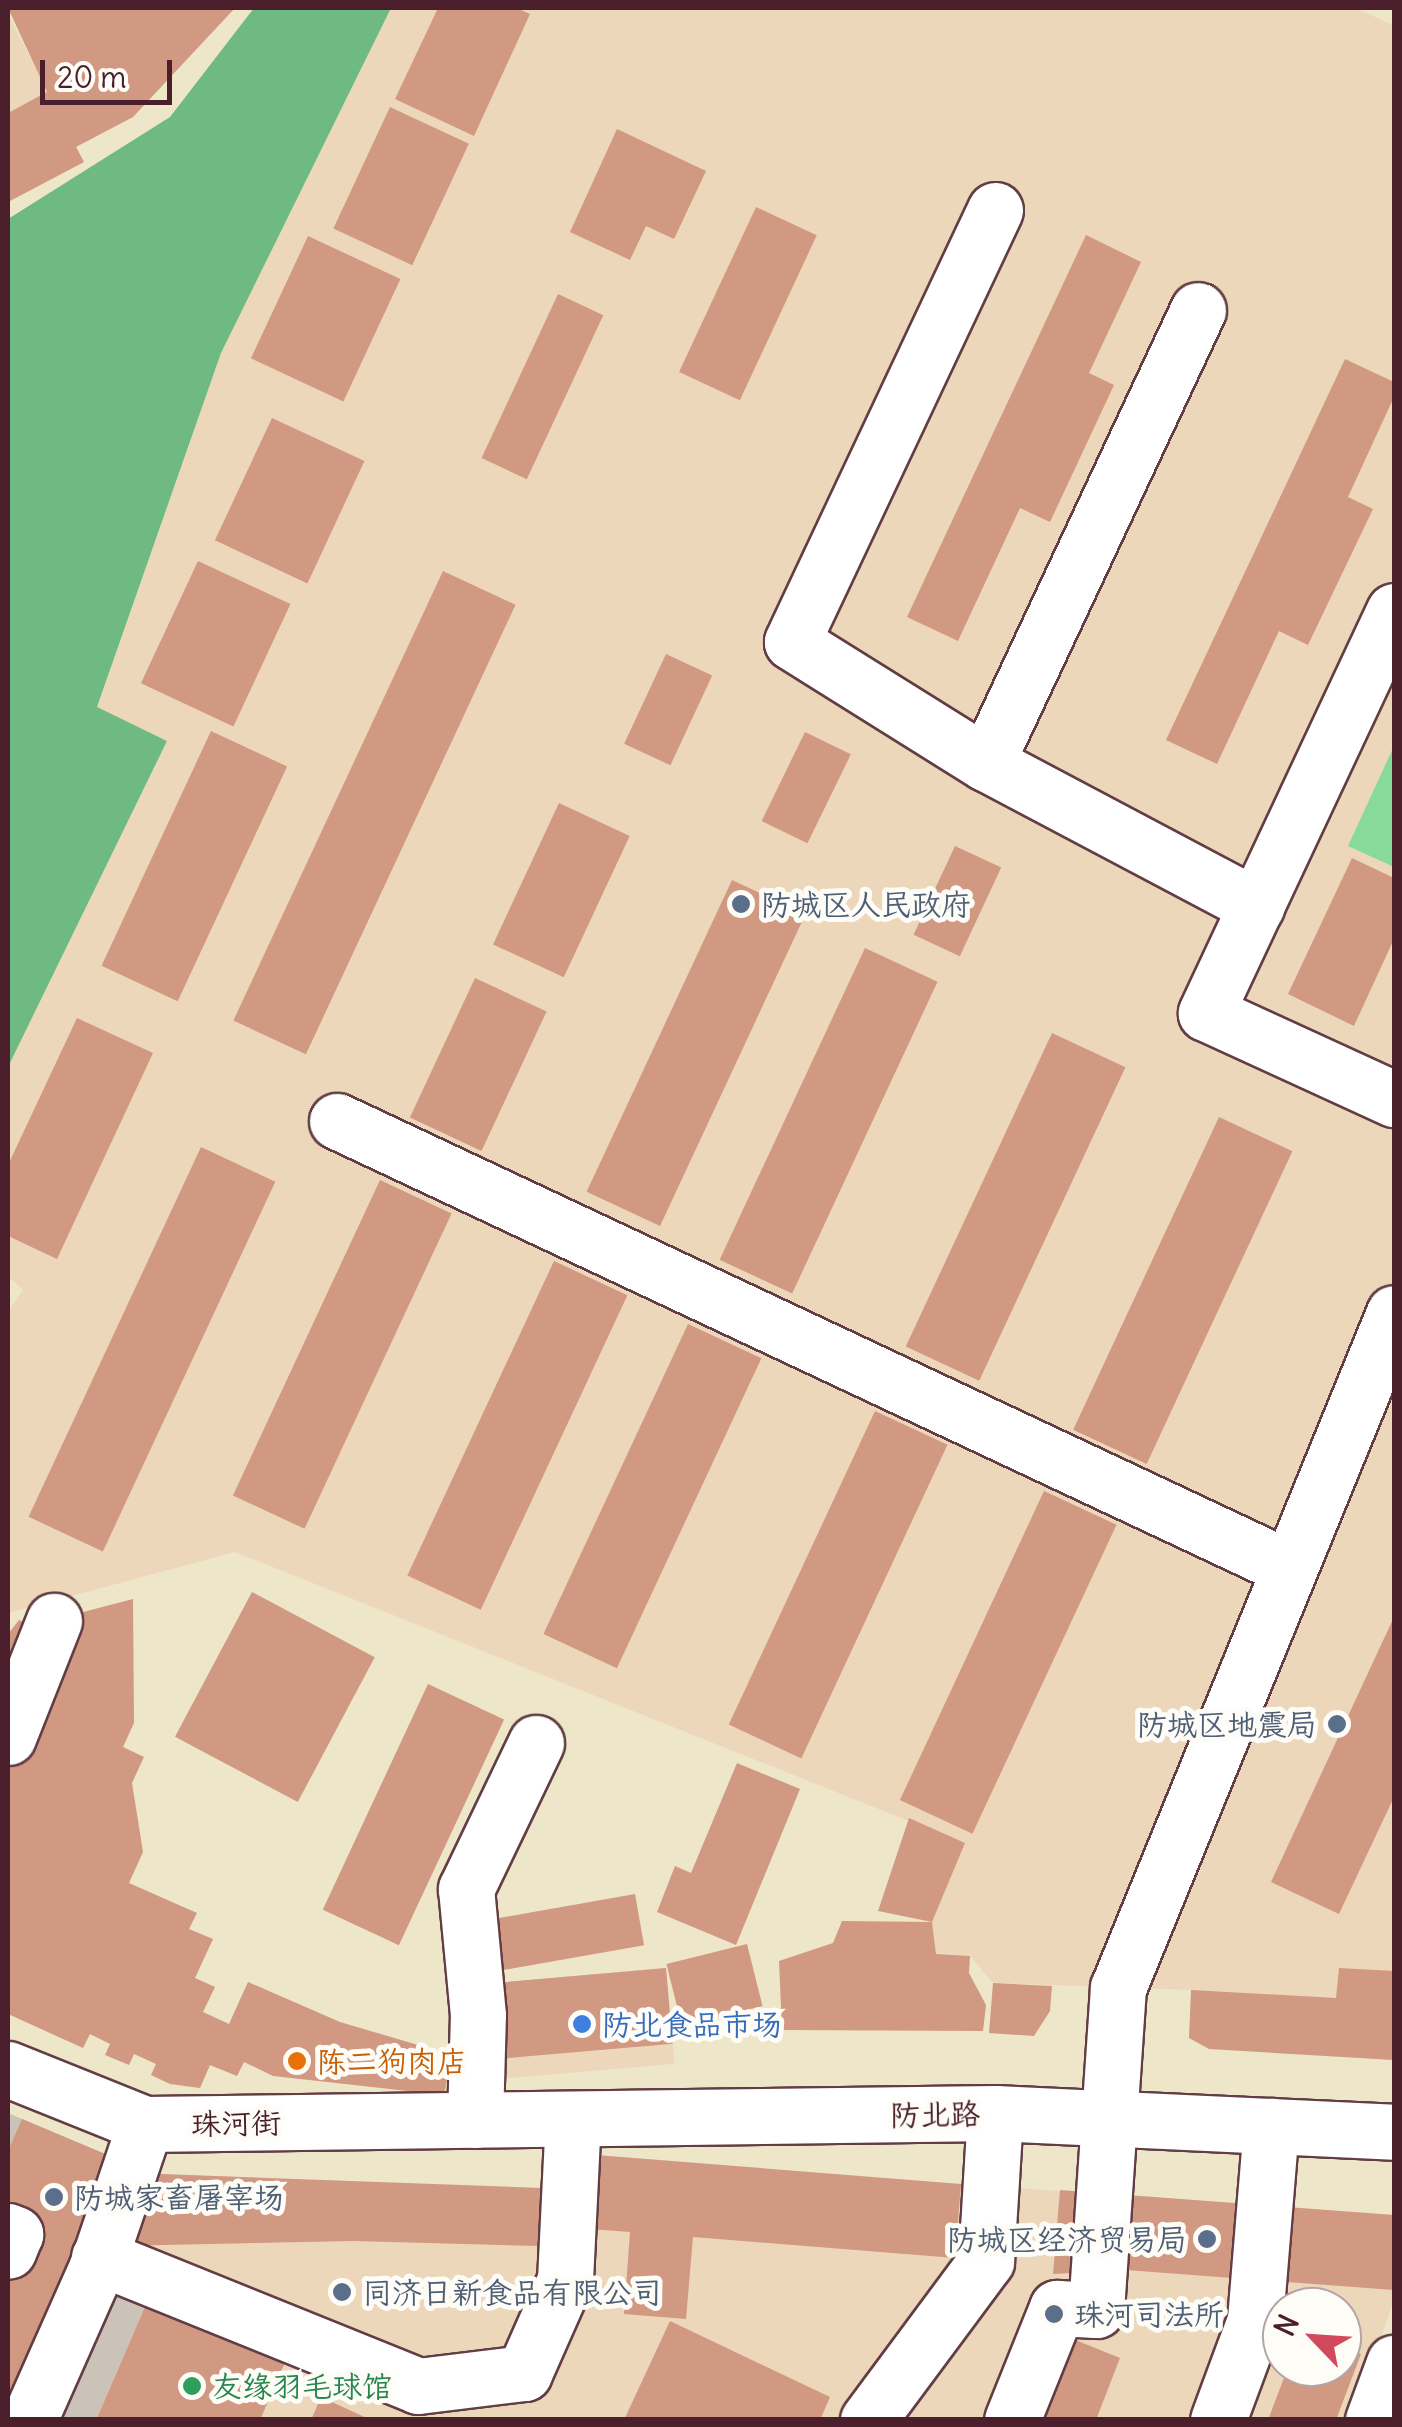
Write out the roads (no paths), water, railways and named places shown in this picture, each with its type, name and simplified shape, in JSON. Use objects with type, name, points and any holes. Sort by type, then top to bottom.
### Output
[{"type":"street","points":[[995,210],[792,642],[986,763],[1256,906]]},
{"type":"street","points":[[986,763],[1198,310]]},
{"type":"street","points":[[1394,611],[1206,1012],[1394,1099]]},
{"type":"street","points":[[337,1121],[1290,1568]]},
{"type":"street","points":[[1012,2420],[1057,2308],[1096,2310],[1113,2117],[1118,1988],[1394,1313]]},
{"type":"street","points":[[8,1737],[54,1622]]},
{"type":"street","points":[[475,2120],[478,2015],[466,1889],[536,1743]]},
{"type":"street","name":"珠河街","points":[[8,2070],[145,2124],[475,2120]]},
{"type":"street","points":[[868,2420],[986,2260],[995,2113]]},
{"type":"street","name":"防北路","points":[[475,2120],[995,2113],[1394,2132]]},
{"type":"street","points":[[99,2257],[418,2386],[524,2374],[566,2280],[573,2120]]},
{"type":"street","points":[[29,2420],[99,2257],[145,2124]]},
{"type":"street","points":[[1218,2420],[1255,2320],[1271,2126]]},
{"type":"street","points":[[8,2231],[15,2234],[8,2251]]},
{"type":"street","points":[[1373,2420],[1394,2363]]},
{"type":"place","name":"防城区人民政府","points":[[741,904]]},
{"type":"place","name":"防城区地震局","points":[[1337,1724]]},
{"type":"place","name":"防北食品市场","points":[[582,2024]]},
{"type":"place","name":"陈二狗肉店","points":[[297,2061]]},
{"type":"place","name":"防城家畜屠宰场","points":[[54,2197]]},
{"type":"place","name":"防城区经济贸易局","points":[[1207,2239]]},
{"type":"place","name":"同济日新食品有限公司","points":[[342,2292]]},
{"type":"place","name":"珠河司法所","points":[[1054,2314]]},
{"type":"place","name":"友缘羽毛球馆","points":[[192,2386]]}]
